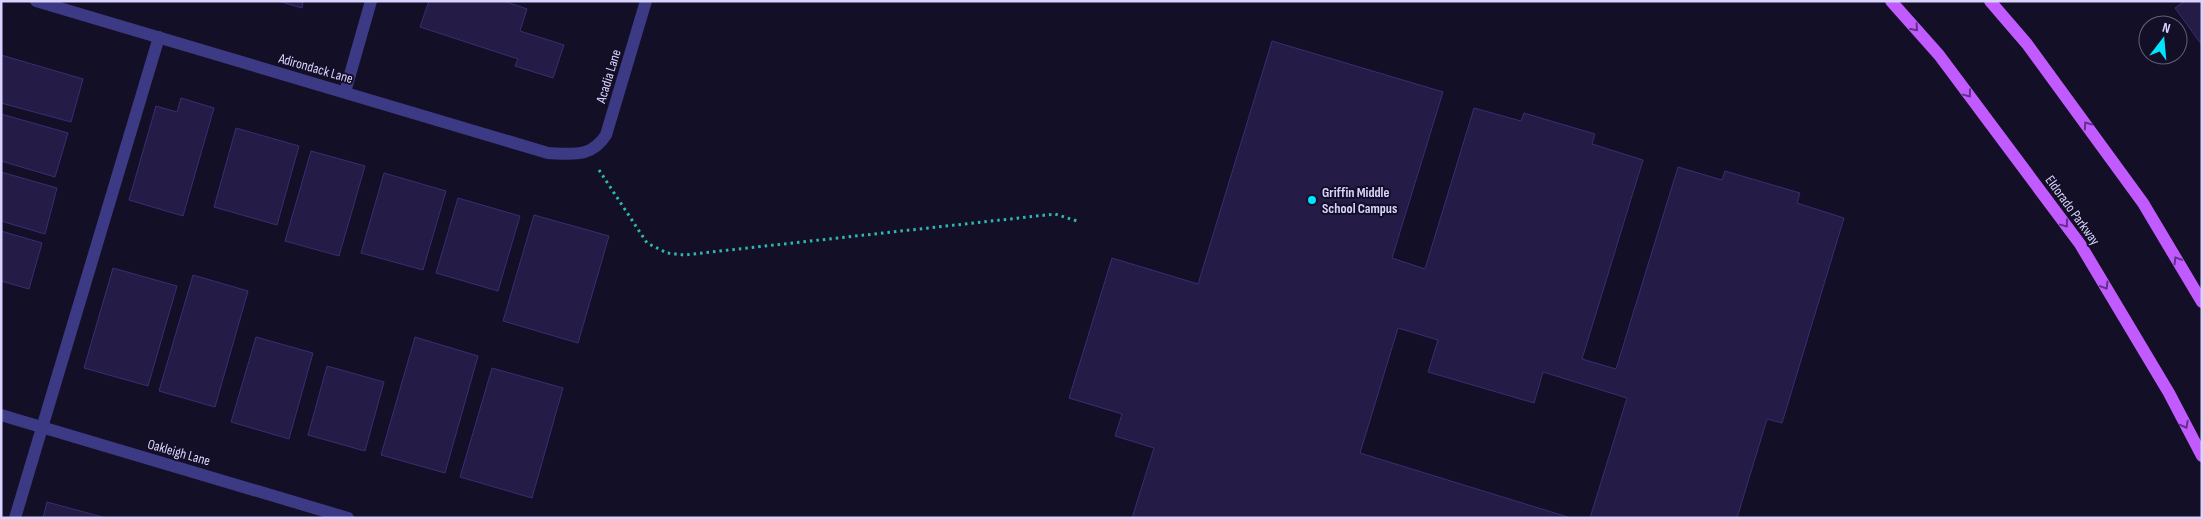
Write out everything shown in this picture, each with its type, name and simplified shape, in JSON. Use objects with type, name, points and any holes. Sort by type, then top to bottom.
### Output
[{"type":"main road","name":"Eldorado Parkway","points":[[1891,1],[1938,55],[2080,244],[2169,393],[2202,456]]},
{"type":"main road","points":[[1990,1],[2028,44],[2143,204],[2202,302]]},
{"type":"street","name":"Adirondack Lane","points":[[36,1],[548,153],[570,154],[588,152]]},
{"type":"street","points":[[345,92],[371,1]]},
{"type":"street","name":"Acadia Lane","points":[[588,152],[599,145],[606,135],[646,1]]},
{"type":"street","points":[[14,518],[159,38]]},
{"type":"street","name":"Oakleigh Lane","points":[[1,415],[348,518]]},
{"type":"path","points":[[588,152],[647,243],[667,253],[684,255],[1055,214],[1077,221]]},
{"type":"building","points":[[278,1],[303,1],[302,8]]},
{"type":"building","points":[[429,1],[504,1],[527,9],[520,31],[564,45],[553,78],[515,66],[518,59],[420,27]]},
{"type":"building","points":[[2185,1],[2202,1],[2202,45],[2188,26],[2188,15],[2180,15],[2175,8]]},
{"type":"building","points":[[1272,41],[1443,92],[1392,258],[1425,269],[1474,108],[1521,121],[1524,113],[1595,134],[1592,144],[1643,160],[1582,359],[1616,369],[1678,167],[1722,180],[1725,171],[1800,193],[1797,203],[1844,218],[1782,423],[1767,419],[1737,518],[1590,518],[1627,398],[1543,372],[1534,403],[1428,372],[1438,340],[1398,328],[1360,453],[1571,518],[1132,518],[1154,448],[1115,436],[1122,414],[1069,398],[1112,258],[1198,284]]},
{"type":"building","points":[[1,55],[83,79],[71,122],[1,103]]},
{"type":"building","points":[[181,98],[214,108],[183,216],[129,200],[156,106],[177,112]]},
{"type":"building","points":[[1,114],[68,133],[55,177],[1,161]]},
{"type":"building","points":[[236,128],[299,146],[277,225],[214,207]]},
{"type":"building","points":[[311,151],[365,166],[339,256],[285,241]]},
{"type":"building","points":[[1,172],[57,188],[45,234],[1,221]]},
{"type":"building","points":[[384,173],[446,191],[423,270],[361,253]]},
{"type":"building","points":[[458,198],[520,216],[498,291],[436,273]]},
{"type":"building","points":[[534,215],[609,236],[578,343],[503,321]]},
{"type":"building","points":[[1,231],[42,243],[29,289],[1,281]]},
{"type":"building","points":[[113,268],[177,286],[148,386],[84,368]]},
{"type":"building","points":[[193,275],[248,291],[215,407],[159,391]]},
{"type":"building","points":[[256,337],[313,353],[289,439],[231,422]]},
{"type":"building","points":[[415,337],[478,356],[445,473],[381,455]]},
{"type":"building","points":[[327,366],[384,382],[365,451],[308,435]]},
{"type":"building","points":[[492,368],[563,388],[532,498],[460,477]]},
{"type":"building","points":[[47,502],[106,518],[43,518]]},
{"type":"place","name":"Griffin Middle School Campus","points":[[1312,200]]}]
